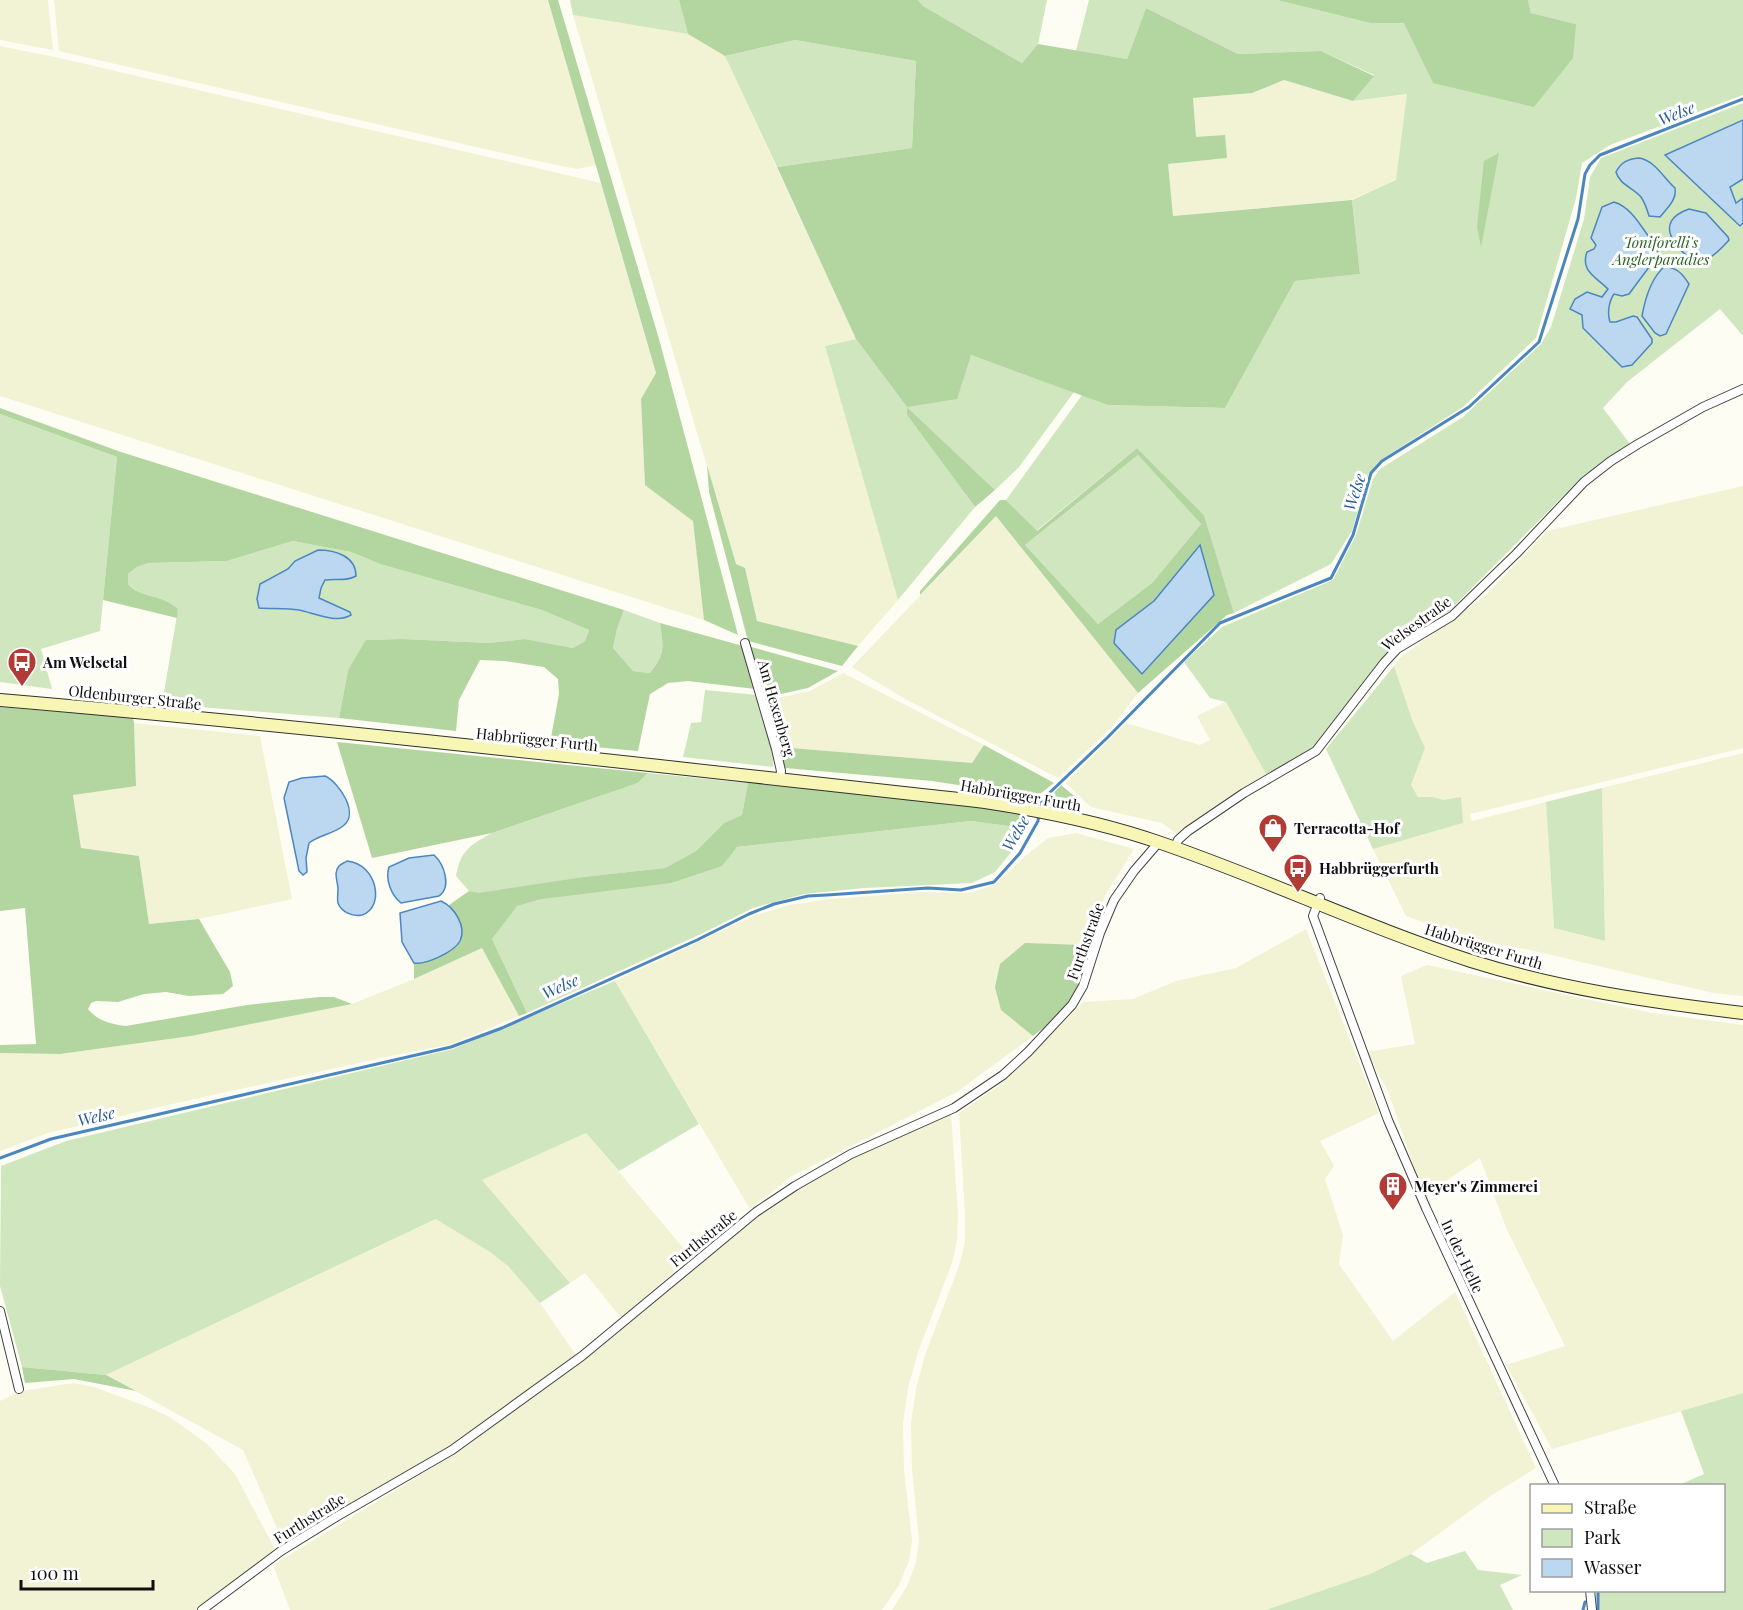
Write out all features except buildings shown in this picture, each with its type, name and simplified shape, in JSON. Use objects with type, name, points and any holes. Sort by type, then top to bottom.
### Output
[{"type":"street","name":"Welsestraße","points":[[1174,848],[1181,837],[1197,825],[1244,793],[1316,751],[1397,649],[1452,616],[1517,553],[1584,482],[1638,444],[1703,407],[1743,389]]},
{"type":"street","name":"Am Hexenberg","points":[[745,643],[776,749],[780,780]]},
{"type":"street","name":"Oldenburger Straße","points":[[0,700],[267,726]]},
{"type":"street","name":"Habbrügger Furth","points":[[267,726],[985,802],[1031,809],[1159,842],[1472,961],[1566,986],[1657,1003],[1743,1013]]},
{"type":"street","name":"Furthstraße","points":[[202,1610],[281,1551],[452,1450],[582,1356],[756,1212],[795,1186],[851,1154],[954,1108],[1003,1075],[1072,1005],[1083,986],[1100,933],[1114,900],[1134,871],[1159,842]]},
{"type":"street","name":"In der Helle","points":[[1318,901],[1313,916],[1388,1119],[1425,1208],[1555,1484]]},
{"type":"street","points":[[0,1311],[19,1389]]},
{"type":"street","points":[[1590,1592],[1592,1610]]},
{"type":"green space","points":[[0,0],[48,0],[53,50],[0,40]]},
{"type":"green space","points":[[54,0],[548,0],[596,165],[577,169],[542,162],[59,51]]},
{"type":"green space","points":[[548,0],[558,0],[659,339],[738,635],[704,620],[693,521],[645,485],[641,399],[656,373]]},
{"type":"green space","points":[[570,0],[679,0],[688,34],[573,15]]},
{"type":"green space","points":[[679,0],[918,0],[923,6],[1022,63],[1038,44],[1127,59],[1146,8],[1238,54],[1321,51],[1374,76],[1353,101],[1284,80],[1252,93],[1193,98],[1196,137],[1225,135],[1227,158],[1168,164],[1173,216],[1352,200],[1360,274],[1295,281],[1225,408],[1108,405],[971,355],[957,399],[907,407],[856,339],[777,167],[912,148],[916,61],[795,40],[725,56],[688,34]]},
{"type":"green space","points":[[918,0],[1047,0],[1038,44],[1022,63],[923,6]]},
{"type":"green space","points":[[1089,0],[1277,0],[1370,23],[1405,23],[1433,83],[1576,24],[1531,13],[1528,0],[1743,0],[1743,95],[1610,145],[1582,163],[1576,198],[1536,338],[1463,407],[1382,459],[1369,473],[1352,531],[1331,564],[1234,613],[1204,515],[1137,448],[1036,531],[1006,500],[1082,395],[1108,405],[1225,408],[1295,281],[1360,274],[1352,200],[1396,180],[1407,94],[1353,101],[1374,75],[1321,51],[1238,54],[1146,8],[1127,59],[1076,51]]},
{"type":"green space","points":[[1277,0],[1528,0],[1531,13],[1576,24],[1573,58],[1534,107],[1433,83],[1404,23],[1370,23]]},
{"type":"green space","points":[[573,15],[688,34],[725,56],[856,339],[825,346],[898,600],[858,646],[757,621],[745,568],[736,564]]},
{"type":"green space","points":[[795,40],[916,61],[912,148],[777,167],[725,56]]},
{"type":"green space","points":[[0,46],[601,183],[656,373],[641,399],[645,484],[693,521],[704,620],[0,396]]},
{"type":"green space","points":[[1284,80],[1353,101],[1408,94],[1396,180],[1350,200],[1173,216],[1167,164],[1227,158],[1196,138],[1193,98],[1252,93]]},
{"type":"green space","name":"Toniforelli's Anglerparadies","points":[[1743,103],[1743,336],[1720,309],[1627,382],[1603,408],[1630,444],[1582,477],[1448,612],[1396,644],[1312,751],[1266,774],[1226,702],[1210,698],[1184,662],[1222,627],[1333,580],[1356,535],[1373,479],[1380,469],[1463,417],[1541,344],[1551,327],[1584,219],[1590,177],[1601,158]]},
{"type":"green space","points":[[1499,153],[1481,247],[1477,227],[1484,161]]},
{"type":"green space","points":[[856,339],[907,407],[971,355],[1074,392],[1019,467],[995,490],[908,408],[907,415],[975,507],[898,600],[825,346]]},
{"type":"green space","points":[[907,407],[995,490],[975,507],[907,415]]},
{"type":"green space","points":[[0,408],[121,452],[624,610],[613,648],[633,671],[650,673],[659,660],[662,650],[660,623],[743,646],[755,689],[688,681],[668,683],[650,694],[638,751],[550,743],[559,694],[558,679],[544,667],[505,661],[480,660],[459,700],[456,731],[339,718],[348,670],[366,640],[403,639],[489,643],[525,639],[573,648],[585,641],[589,630],[542,610],[380,564],[351,552],[293,541],[227,561],[148,563],[128,574],[128,584],[138,592],[172,604],[178,609],[177,618],[103,600],[117,457],[0,414]]},
{"type":"green space","points":[[0,414],[117,457],[100,631],[41,649],[52,689],[0,682]]},
{"type":"green space","points":[[1137,448],[1204,515],[1234,613],[1227,615],[1138,693],[996,516],[920,595],[920,591],[1000,500],[1006,500],[1037,531]],"holes":[[[1138,455],[1201,524],[1152,583],[1098,624],[1025,545]],[[1200,545],[1142,673],[1116,630],[1154,601]]]},
{"type":"green space","points":[[1138,455],[1201,524],[1152,583],[1098,624],[1025,545]]},
{"type":"green space","points":[[707,465],[736,564],[745,568],[757,621],[858,646],[842,666],[748,641],[709,492]]},
{"type":"green space","points":[[1743,486],[1743,748],[1470,814],[1472,821],[1546,802],[1554,928],[1605,941],[1602,788],[1743,753],[1743,996],[1713,993],[1526,949],[1471,940],[1406,916],[1373,849],[1463,823],[1444,800],[1418,797],[1411,785],[1425,748],[1413,722],[1394,666],[1401,657],[1486,595],[1547,531]]},
{"type":"green space","points":[[996,516],[1138,693],[1111,728],[1058,778],[907,700],[852,667]]},
{"type":"green space","points":[[293,541],[351,552],[380,564],[542,610],[589,630],[585,641],[573,648],[525,639],[489,643],[403,639],[367,640],[348,670],[339,718],[162,704],[178,609],[165,601],[138,592],[128,584],[128,574],[148,563],[227,561]],"holes":[[[295,561],[347,581],[335,578],[325,580],[319,598],[350,612],[319,615],[297,610],[260,608],[267,579],[288,569]]]},
{"type":"green space","points":[[624,610],[660,623],[661,655],[650,673],[633,671],[613,648]]},
{"type":"green space","points":[[748,646],[838,671],[808,688],[763,698]]},
{"type":"green space","points":[[1394,666],[1413,722],[1425,748],[1411,785],[1418,797],[1444,800],[1461,797],[1463,823],[1373,849],[1326,749]]},
{"type":"green space","points":[[843,673],[984,745],[972,763],[779,747],[764,701],[810,691]]},
{"type":"green space","points":[[705,690],[757,695],[773,751],[773,767],[683,757],[691,723],[701,722]]},
{"type":"green space","points":[[1226,702],[1266,774],[1177,834],[1162,823],[1091,807],[1066,783],[1126,723],[1200,745],[1210,740],[1197,716]]},
{"type":"green space","points":[[0,707],[133,718],[136,786],[73,795],[81,848],[139,856],[149,924],[199,919],[230,972],[233,986],[223,994],[189,996],[166,992],[144,994],[118,1002],[96,1001],[91,1003],[88,1009],[92,1013],[105,1021],[126,1026],[247,1005],[319,997],[334,997],[352,1004],[191,1036],[60,1054],[0,1053],[0,1045],[36,1044],[25,908],[0,911]]},
{"type":"green space","points":[[134,723],[260,736],[292,899],[199,919],[149,924],[139,856],[81,848],[73,795],[136,785]]},
{"type":"green space","points":[[337,742],[648,773],[638,783],[492,833],[372,858]]},
{"type":"green space","points":[[984,745],[1054,783],[1036,797],[932,781],[785,768],[779,747],[972,763]]},
{"type":"green space","points":[[648,773],[748,783],[742,815],[724,823],[696,851],[665,868],[583,877],[479,894],[469,891],[456,876],[460,860],[467,850],[492,833],[638,783]]},
{"type":"green space","points":[[748,783],[974,805],[1029,816],[1024,828],[971,821],[737,847],[722,866],[671,883],[542,899],[517,906],[492,939],[527,1013],[519,1016],[482,948],[414,979],[414,963],[423,962],[447,952],[458,941],[461,929],[449,905],[469,891],[479,893],[583,877],[665,868],[696,851],[724,823],[742,815]]},
{"type":"green space","points":[[1061,785],[1079,800],[1076,807],[1049,799]]},
{"type":"green space","points":[[1602,788],[1605,941],[1554,928],[1546,802]]},
{"type":"green space","points":[[971,821],[1024,828],[1022,839],[995,872],[972,883],[864,888],[804,894],[753,908],[527,1013],[492,939],[516,906],[542,899],[721,866],[737,847]]},
{"type":"green space","points":[[1076,833],[1134,849],[1105,896],[1085,945],[1054,944],[1001,1010],[1033,1036],[957,1092],[792,1176],[750,1209],[615,981],[756,915],[789,905],[831,899],[923,892],[969,893],[995,885],[1048,838]]},
{"type":"green space","points":[[1306,929],[1379,1113],[1320,1141],[1334,1166],[1325,1179],[1343,1235],[1339,1264],[1393,1341],[1455,1292],[1536,1468],[1492,1495],[1411,1554],[1370,1574],[1266,1610],[892,1610],[906,1588],[916,1563],[919,1540],[912,1469],[911,1424],[916,1389],[925,1355],[959,1266],[965,1242],[959,1113],[997,1087],[1030,1057],[1083,1002],[1133,999],[1176,981],[1236,968]]},
{"type":"green space","points":[[1025,943],[1085,945],[1085,979],[1067,1011],[1033,1036],[1001,1010],[995,987],[1000,964]]},
{"type":"green space","points":[[482,948],[519,1016],[452,1044],[48,1133],[0,1151],[0,1053],[60,1054],[191,1036],[352,1004]]},
{"type":"green space","points":[[1427,965],[1652,1013],[1743,1025],[1743,1393],[1552,1449],[1506,1365],[1565,1346],[1507,1230],[1480,1158],[1424,1196],[1388,1091],[1366,1052],[1415,1044],[1401,976]]},
{"type":"green space","points":[[615,981],[699,1124],[619,1171],[586,1133],[482,1180],[570,1283],[540,1303],[508,1266],[490,1252],[436,1219],[106,1375],[22,1367],[0,1286],[1,1166],[66,1141],[453,1049]]},
{"type":"green space","points":[[951,1114],[958,1215],[957,1241],[952,1263],[918,1352],[908,1388],[903,1424],[904,1470],[912,1540],[909,1561],[899,1585],[882,1610],[290,1610],[273,1565],[453,1455],[602,1346],[745,1226],[783,1198],[853,1158]]},
{"type":"green space","points":[[586,1133],[691,1257],[621,1318],[585,1273],[570,1283],[482,1180]]},
{"type":"green space","points":[[437,1219],[508,1266],[540,1303],[576,1355],[450,1448],[284,1544],[243,1450],[106,1375]]},
{"type":"green space","points":[[22,1367],[106,1375],[136,1391],[74,1379],[25,1383]]},
{"type":"green space","points":[[74,1383],[94,1387],[170,1417],[207,1444],[235,1474],[275,1549],[196,1610],[0,1610],[0,1401],[21,1391]]},
{"type":"green space","points":[[1743,1393],[1743,1610],[1599,1610],[1599,1592],[1725,1592],[1725,1484],[1681,1484],[1704,1474],[1681,1411]]},
{"type":"green space","points":[[1465,1551],[1478,1570],[1522,1575],[1500,1585],[1513,1610],[1266,1610],[1370,1574],[1411,1554],[1427,1563]]},
{"type":"water","points":[[1743,120],[1743,179],[1730,187],[1736,203],[1743,198],[1743,223],[1740,226],[1665,155]]},
{"type":"water","points":[[1639,158],[1654,166],[1675,188],[1673,200],[1660,217],[1649,216],[1641,197],[1623,183],[1616,172],[1625,162]]},
{"type":"water","points":[[1614,202],[1633,215],[1657,247],[1658,255],[1629,294],[1622,296],[1614,294],[1611,300],[1610,322],[1637,317],[1652,339],[1652,343],[1632,365],[1622,367],[1583,328],[1582,315],[1570,309],[1575,299],[1587,292],[1602,297],[1608,289],[1590,273],[1585,259],[1587,252],[1594,249],[1596,245],[1591,238],[1602,207]]},
{"type":"water","points":[[1689,209],[1706,213],[1729,240],[1710,258],[1697,263],[1675,243],[1669,228],[1678,214]]},
{"type":"water","points":[[1665,266],[1679,272],[1689,284],[1666,334],[1660,336],[1642,316],[1650,289],[1656,276]]},
{"type":"water","points":[[1200,545],[1214,595],[1142,674],[1114,643],[1116,630],[1154,601]]},
{"type":"water","points":[[318,550],[331,551],[343,556],[355,569],[356,576],[352,578],[325,580],[319,598],[350,612],[351,615],[332,618],[299,610],[259,608],[257,599],[260,584],[288,569],[295,561]]},
{"type":"water","points":[[325,776],[336,785],[346,799],[348,821],[335,831],[309,843],[306,858],[307,872],[303,875],[299,871],[284,798],[289,782],[302,778]]},
{"type":"water","points":[[434,855],[441,864],[445,876],[443,892],[439,896],[401,903],[394,896],[390,886],[389,867],[409,858]]},
{"type":"water","points":[[347,861],[366,870],[375,886],[374,904],[362,915],[348,913],[338,903],[336,872],[339,866]]},
{"type":"water","points":[[441,901],[455,912],[458,918],[462,929],[460,941],[439,957],[414,963],[402,942],[400,913]]},
{"type":"waterway","name":"Welse","points":[[1041,807],[1042,800],[1107,738],[1220,623],[1331,578],[1353,535],[1371,473],[1382,461],[1469,407],[1539,342],[1578,219],[1585,174],[1590,165],[1600,155],[1743,99]]},
{"type":"waterway","name":"Welse","points":[[0,1158],[51,1139],[451,1047],[502,1028],[774,904],[808,896],[928,888],[961,890],[994,882],[1020,853],[1038,821],[1039,813]]},
{"type":"waterway","points":[[1598,1592],[1598,1609]]},
{"type":"waterway","points":[[1583,1610],[1585,1602]]},
{"type":"place","name":"Am Welsetal","points":[[22,688]]},
{"type":"place","name":"Terracotta-Hof","points":[[1273,854]]},
{"type":"place","name":"Habbrüggerfurth","points":[[1298,894]]},
{"type":"place","name":"Meyer's Zimmerei","points":[[1393,1212]]}]
